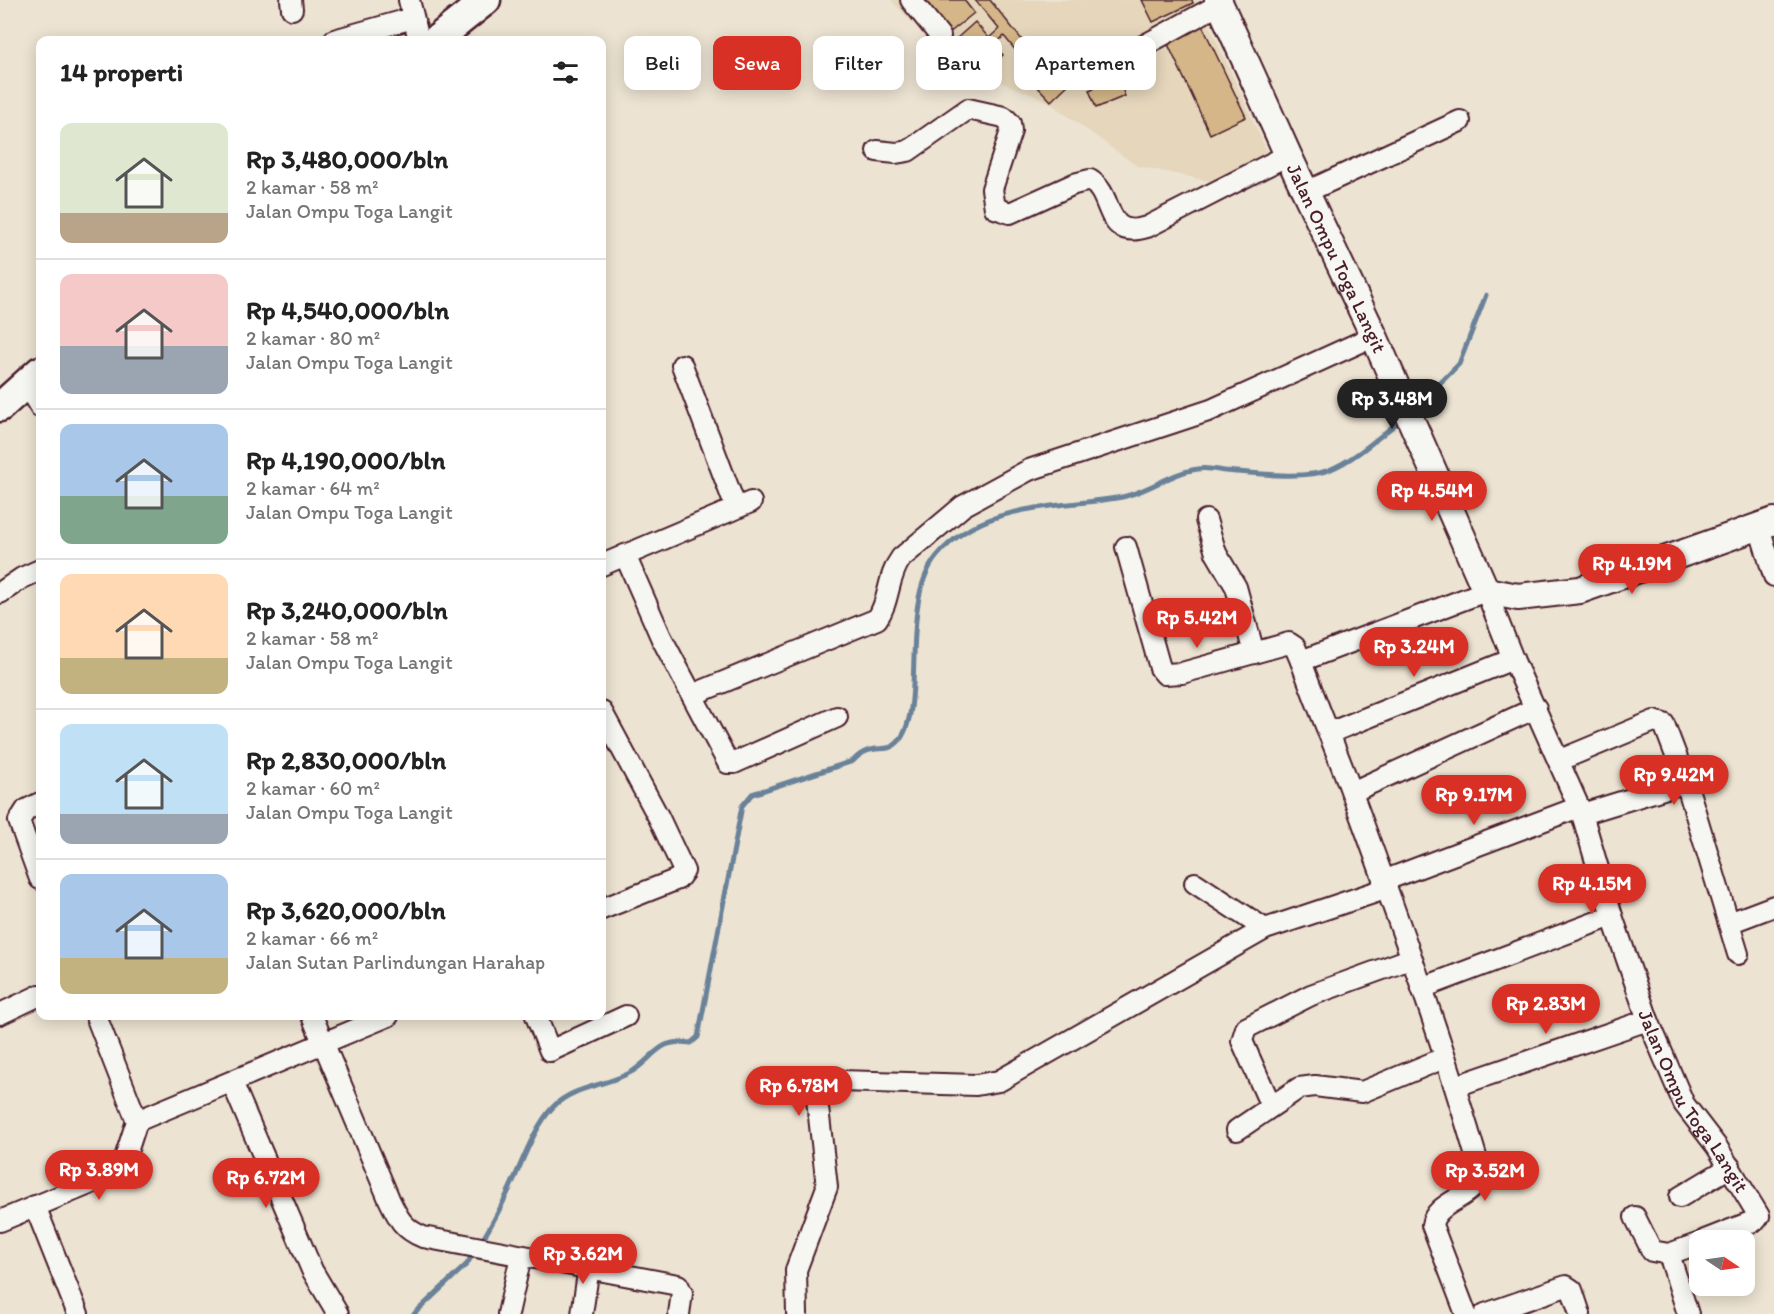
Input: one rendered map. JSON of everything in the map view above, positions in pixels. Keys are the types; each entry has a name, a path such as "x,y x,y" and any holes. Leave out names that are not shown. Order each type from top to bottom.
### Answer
{"highway":[{"path":"441,36 486,0"},
{"path":"0,407 36,387"}],"main road":[{"name":"Jalan Ompu Toga Langit","path":"1219,2 1288,155 1374,336 1486,591"},
{"path":"1486,591 1518,597 1580,590 1766,524"}],"street":[{"path":"911,0 940,36"},
{"path":"1156,38 1219,2"},
{"path":"344,36 411,9 418,36"},
{"path":"877,150 896,153 908,151 968,109 1004,117 1010,123 1011,131 992,189 995,208 1010,213 1074,184 1090,180 1097,186 1116,223 1126,230 1147,227 1288,155"},
{"path":"1306,192 1460,121"},
{"path":"692,695 877,619 882,612 893,569 901,558 963,506 1000,485 1029,470 1211,410 1374,336"},
{"path":"606,563 744,505 682,365"},
{"path":"1206,520 1215,553 1236,587 1254,653"},
{"path":"1766,524 1774,576"},
{"path":"1126,547 1162,672 1168,675 1182,673 1289,643 1293,645 1301,661 1352,792 1422,988 1444,1058 1456,1086 1479,1167 1480,1178 1469,1191 1439,1212 1432,1225 1466,1314"},
{"path":"625,555 661,637 725,760 731,764 837,717"},
{"path":"0,593 36,572"},
{"path":"1301,661 1486,591"},
{"name":"Jalan Ompu Toga Langit","path":"1486,591 1513,659 1581,810 1612,916 1648,1020 1684,1104 1730,1167 1759,1218 1730,1230"},
{"path":"1329,733 1513,659"},
{"path":"1352,792 1536,708"},
{"path":"606,719 659,818 684,871 678,879 606,907"},
{"path":"1560,760 1658,721 1666,726 1686,782 1738,954"},
{"path":"797,1314 796,1270 827,1187 817,1107 819,1092 826,1084 840,1081 976,1085 999,1081 1265,929 1581,810 1686,782"},
{"path":"36,805 26,810 19,821 36,868"},
{"path":"1195,883 1265,929"},
{"path":"1729,923 1774,906"},
{"path":"1422,988 1612,916"},
{"path":"1271,1106 1242,1041 1246,1028 1311,995 1410,959"},
{"path":"0,1014 36,997"},
{"path":"538,1020 550,1051 626,1016"},
{"path":"0,1221 117,1171 125,1158 137,1121 98,1020"},
{"path":"314,1020 400,1222 407,1230 423,1237 678,1285 682,1293 679,1314"},
{"path":"137,1121 379,1020"},
{"path":"1456,1086 1648,1020"},
{"path":"1237,1130 1271,1106 1304,1087 1362,1092 1444,1058"},
{"path":"232,1082 312,1270 338,1314"},
{"path":"1680,1197 1730,1167"},
{"path":"35,1206 78,1314"},
{"path":"1635,1217 1652,1251 1669,1254 1689,1247"},
{"path":"1669,1254 1688,1314"},
{"path":"508,1314 521,1256"},
{"path":"582,1314 589,1267"},
{"path":"1485,1314 1566,1286 1572,1290 1580,1314"}],"shaded area":[{"path":"891,0 1198,0 1269,156 1210,181 1137,166 1047,101 1020,90 1156,90 1156,36 1014,36 1014,87 1002,82 1002,36 925,36"}],"building":[{"path":"921,0 964,0 974,13 948,34"},
{"path":"975,0 990,0 1019,36 1014,36 1014,48 1004,36 991,36 999,29"},
{"path":"1142,0 1192,0 1193,3 1153,22"},
{"path":"975,22 987,36 959,36"},
{"path":"1202,25 1246,117 1210,134 1167,42"},
{"path":"1041,90 1063,90 1051,101"},
{"path":"1089,90 1123,90 1125,96 1096,108"}],"waterway":[{"path":"1415,409 1459,364 1486,295"},
{"path":"479,1245 492,1224 534,1135 553,1107 571,1094 624,1076 664,1046 671,1043 691,1043 698,1037 742,806 752,794 853,761 866,751 888,748 897,743 906,728 911,707 918,601 925,577 937,556 956,538 976,525 999,516 1047,506 1122,497 1179,474 1198,469 1278,475 1318,473 1349,460 1403,418"},
{"path":"414,1314 467,1264 474,1252"}]}
